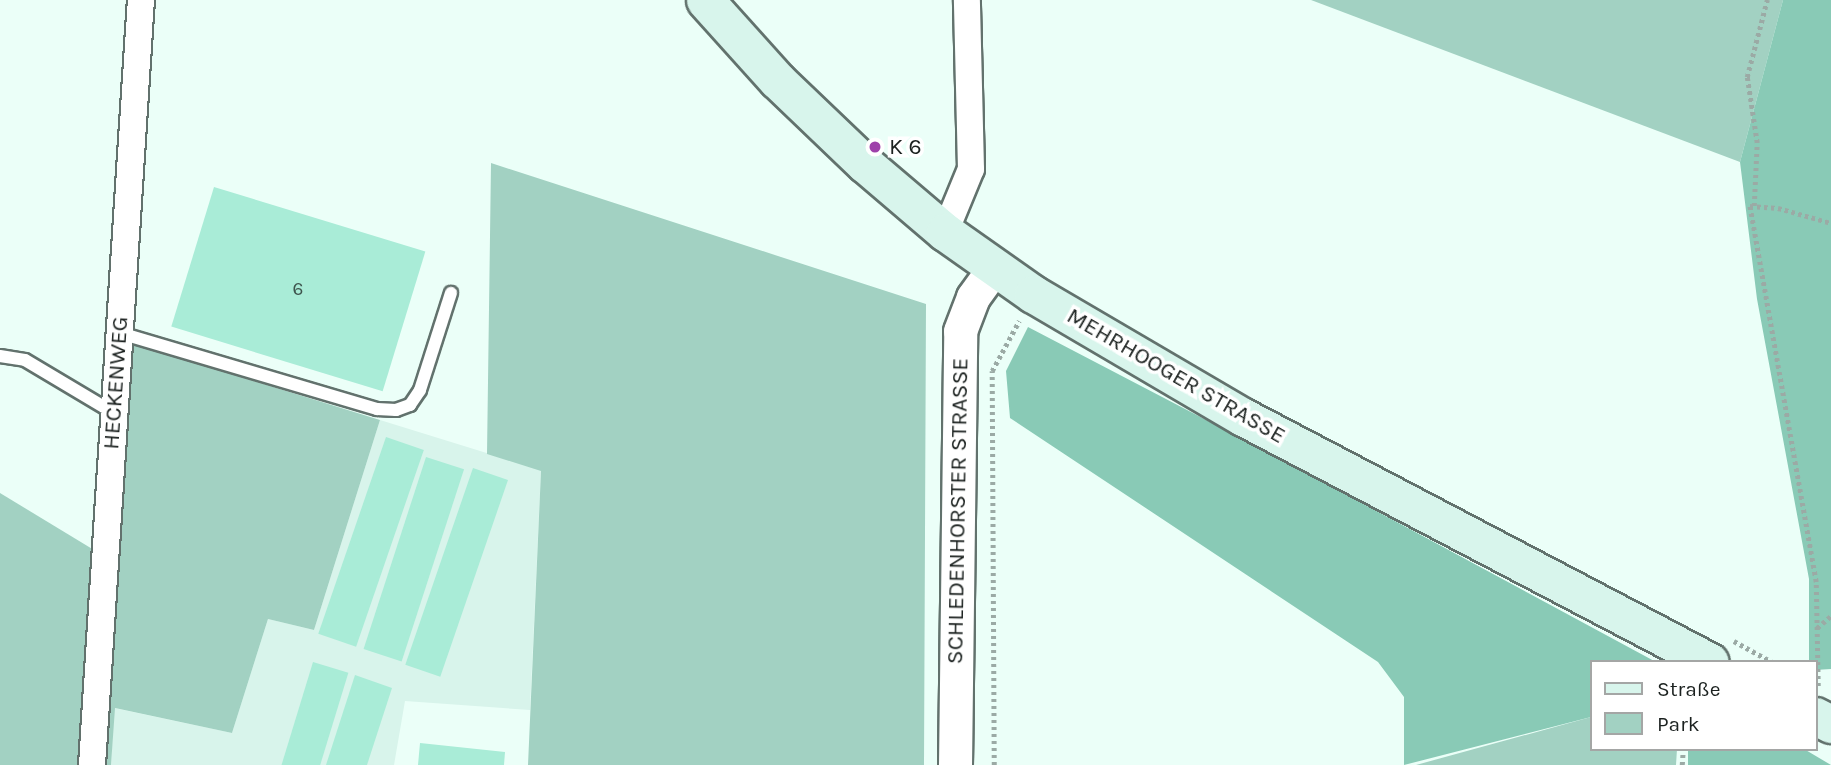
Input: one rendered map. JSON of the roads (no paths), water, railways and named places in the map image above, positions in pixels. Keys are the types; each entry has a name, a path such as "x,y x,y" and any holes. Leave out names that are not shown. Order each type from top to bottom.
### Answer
{"main road":[{"name":"MEHRHOOGER STRASSE","path":"705,0 777,80 864,164 945,232 995,267 1243,417 1720,651"}],"street":[{"name":"HECKENWEG","path":"92,765 141,0"},
{"path":"945,232 971,169 967,0"},
{"name":"SCHLEDENHORSTER STRASSE","path":"956,765 960,331 973,298 995,267"}],"lane":[{"path":"120,333 377,410 396,411 410,405 420,390 450,293"},
{"path":"0,356 25,360 114,413"}],"place":[{"name":"K 6","path":"875,147"}]}
